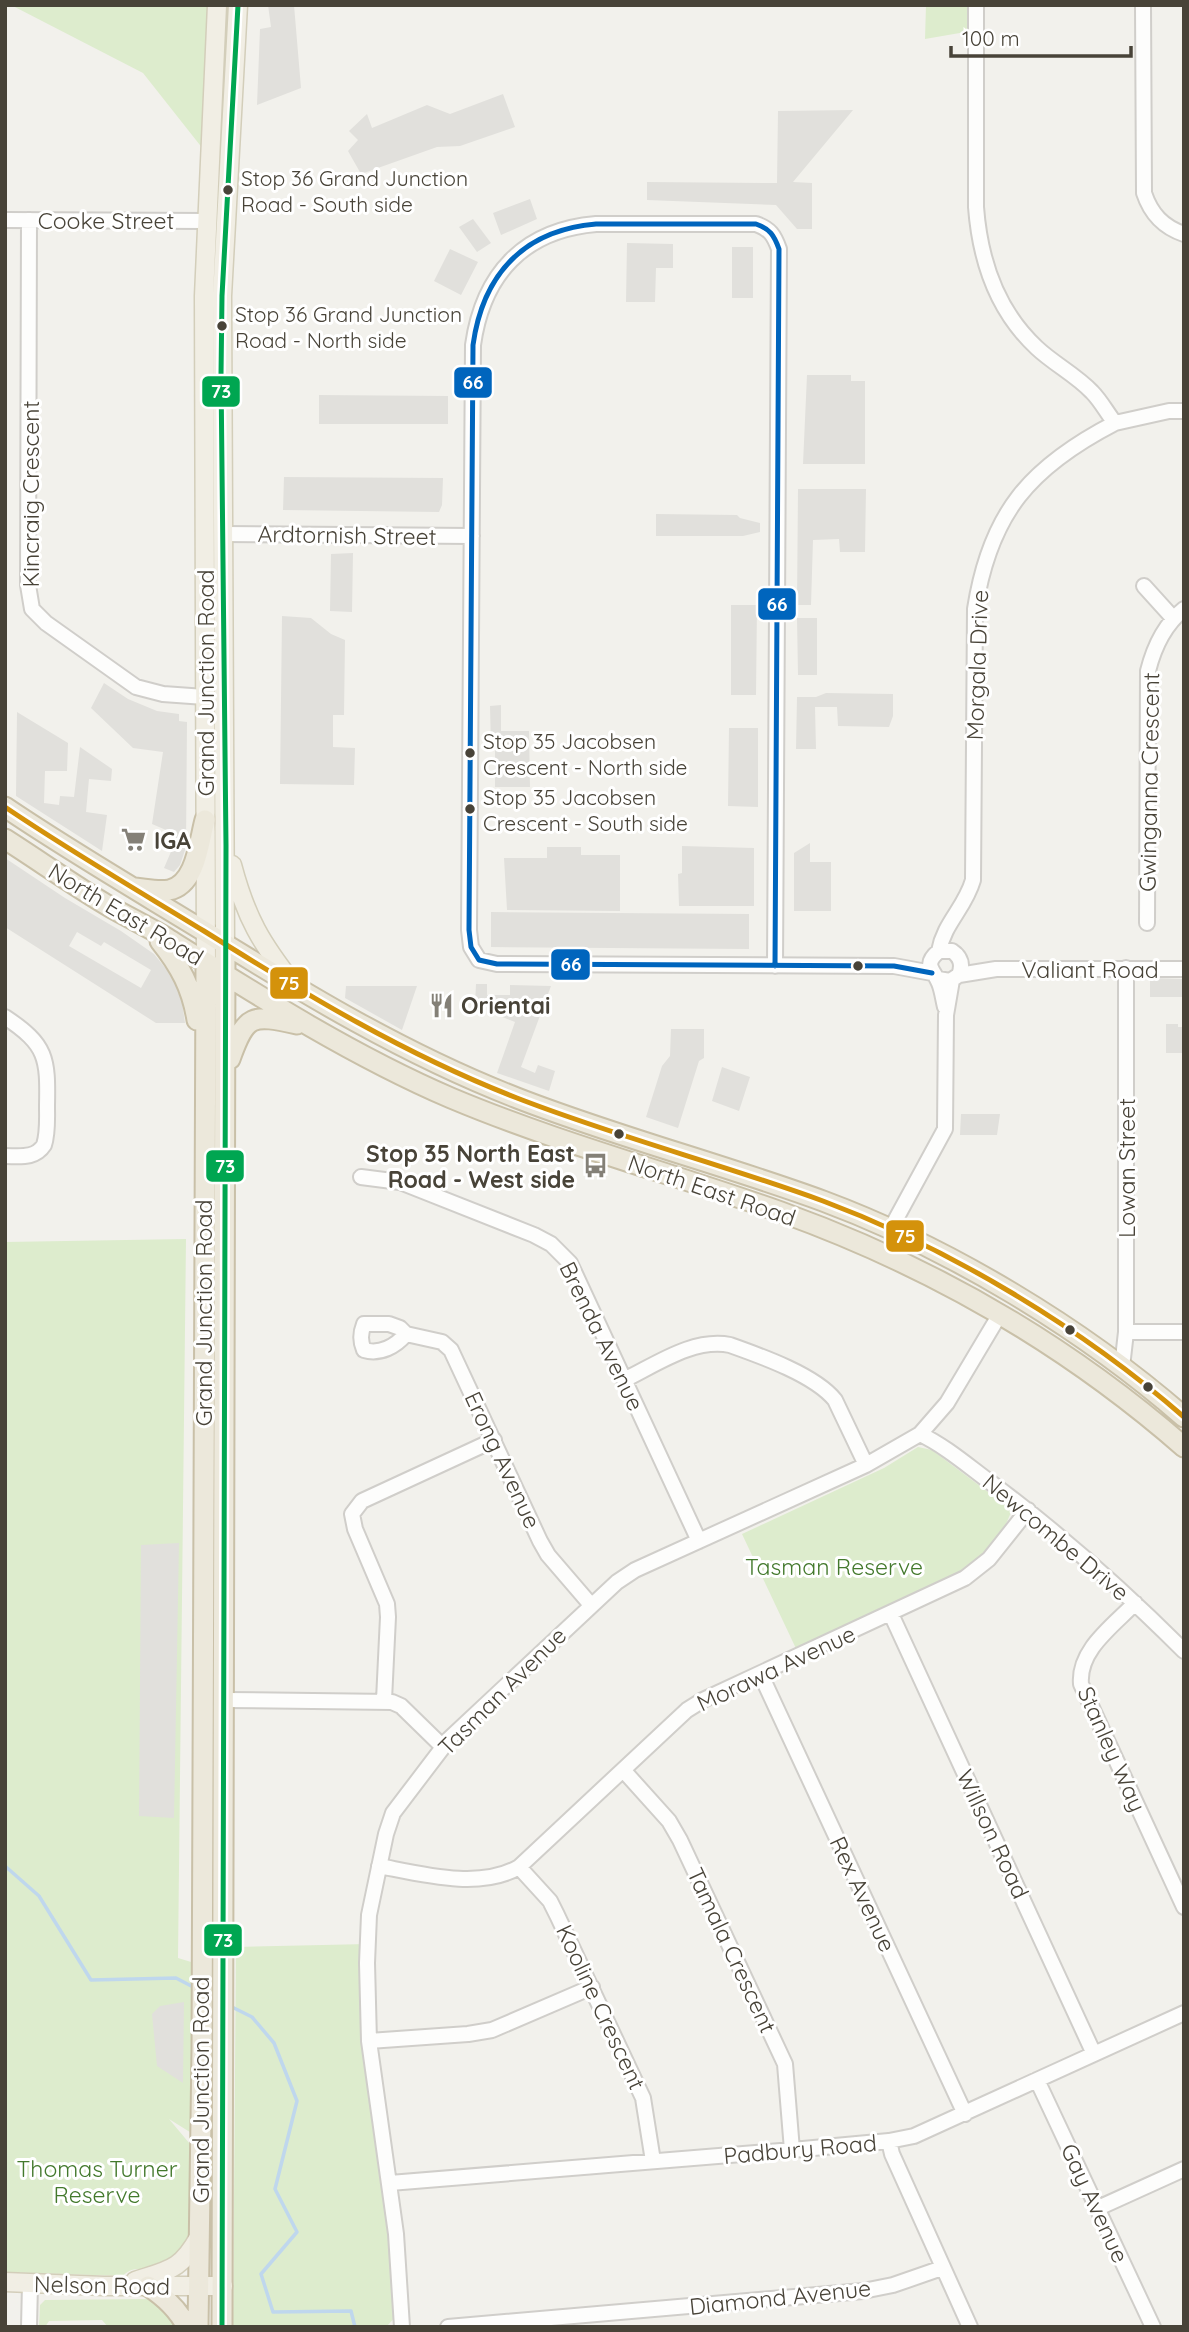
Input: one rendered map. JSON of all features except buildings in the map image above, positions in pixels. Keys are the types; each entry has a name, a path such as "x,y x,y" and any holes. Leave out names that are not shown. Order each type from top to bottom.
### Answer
{"highway":[{"name":"North East Road","path":"5,807 131,888 296,988 367,1029 412,1051 518,1099 786,1188 911,1239 1023,1300 1122,1367 1184,1417"},
{"path":"131,888 166,890 184,881 191,872 205,820"},
{"name":"North East Road","path":"5,839 73,884 148,926 312,1027 414,1081 491,1114 771,1209 847,1238 904,1264 1000,1314 1091,1373 1184,1447"},
{"path":"148,926 186,978 194,999 205,1069"},
{"name":"Grand Junction Road","path":"222,2327 225,1982 225,945"},
{"name":"Grand Junction Road","path":"198,2327 202,2037 206,963"},
{"path":"225,1074 238,1037 254,1019 271,1018 312,1027"},
{"path":"847,1238 871,1237 890,1230 894,1247 904,1264"},
{"path":"203,1263 225,1263"},
{"path":"1091,1373 1122,1367 1127,1390 1142,1412"},
{"path":"202,1700 225,1700"},
{"path":"148,2286 170,2303 187,2327"}],"main road":[{"name":"Grand Junction Road","path":"206,963 204,296 217,5"},
{"name":"Grand Junction Road","path":"225,945 226,697 222,335 238,6"},
{"path":"215,43 238,6"},
{"path":"207,221 227,222"},
{"path":"204,534 223,534"},
{"path":"205,697 226,697"},
{"path":"226,845 239,891 254,929 296,988"},
{"path":"122,2286 177,2265 187,2257 199,2237"},
{"name":"Nelson Road","path":"5,2282 223,2286"}],"street":[{"path":"976,5 976,207 986,268 1001,303 1036,348 1092,393 1115,423"},
{"path":"1143,5 1144,193 1155,215 1166,226 1184,234"},
{"name":"Cooke Street","path":"5,220 207,221"},
{"name":"Kincraig Crescent","path":"29,220 28,585 32,609 46,623 136,687 163,694 205,697"},
{"path":"472,536 473,345 476,326 488,292 506,265 519,252 541,238 574,226 755,224 767,228 773,234 779,249 775,966"},
{"name":"Morgala Drive","path":"945,966 941,938 965,903 973,880 975,609 984,565 994,537 1008,511 1031,481 1065,451 1115,423 1169,411 1184,411"},
{"name":"Ardtornish Street","path":"223,534 472,536"},
{"name":"Valiant Road","path":"472,536 469,930 471,947 479,960 1184,970"},
{"path":"1144,586 1179,614"},
{"name":"Gwinganna Crescent","path":"1147,923 1146,685 1155,647 1179,614"},
{"path":"890,1230 945,1129 945,966"},
{"name":"Lowan Street","path":"1122,1367 1126,1332 1126,968"},
{"path":"5,1017 40,1048 46,1063 47,1076 47,1130 44,1145 34,1155 5,1156"},
{"name":"Brenda Avenue","path":"361,1177 400,1182 534,1235 551,1244 570,1263 698,1541"},
{"name":"Tasman Avenue","path":"402,2327 399,2263 390,2183 369,2041 367,1963 369,1914 393,1813 450,1738 591,1605 635,1570 866,1465 920,1434 947,1403 1000,1314"},
{"path":"1126,1332 1184,1332"},
{"name":"Erong Avenue","path":"406,1334 442,1342 451,1350 548,1555 591,1605"},
{"path":"624,1380 705,1343 730,1345 816,1382 828,1392 835,1400 866,1465"},
{"name":"Newcombe Drive","path":"920,1434 937,1442 1028,1510 1135,1603 1184,1651"},
{"path":"384,1700 387,1604 355,1530 352,1514 362,1501 494,1440"},
{"name":"Morawa Avenue","path":"379,1866 452,1878 500,1875 519,1867 687,1710 703,1700 965,1578 989,1559 1028,1510"},
{"name":"Stanley Way","path":"1135,1603 1088,1652 1082,1664 1082,1684 1184,1907"},
{"name":"Willson Road","path":"891,1614 1094,2054"},
{"name":"Rex Avenue","path":"761,1675 965,2114"},
{"path":"225,1700 384,1700 401,1706 443,1747"},
{"name":"Tamala Crescent","path":"624,1771 669,1821 680,1840 785,2064 792,2150"},
{"name":"Kooline Crescent","path":"519,1867 550,1901 643,2098 653,2161"},
{"path":"369,2041 492,2030 592,1987"},
{"name":"Padbury Road","path":"390,2183 792,2150 914,2137 1184,2013"},
{"name":"Gay Avenue","path":"1037,2080 1153,2327"},
{"path":"889,2141 892,2154 970,2327"},
{"path":"1098,2207 1184,2169"},
{"name":"Diamond Avenue","path":"448,2327 556,2322 863,2291 893,2285 942,2268"},
{"path":"29,2327 30,2284"}],"green space":[{"path":"11,5 209,5 207,154 143,73"},
{"path":"926,5 974,5 977,30 925,39"},
{"name":"Thomas Turner Reserve","path":"186,1239 178,1958 201,1965 201,2139 169,2119 190,2144 189,2242 164,2264 153,2268 134,2269 122,2276 5,2272 5,1242"},
{"name":"Tasman Reserve","path":"918,1447 932,1450 1012,1510 1006,1524 994,1544 965,1578 800,1657 742,1534 884,1468"},
{"path":"368,1944 369,2041 401,2311 386,2327 233,2327 236,1947"},
{"path":"45,2300 160,2300 182,2327 108,2327 102,2320 49,2321 45,2327 39,2327 40,2305"}],"shaded area":[{"path":"268,5 294,5 301,88 257,105 260,29 271,27"},
{"path":"503,94 515,127 460,146 437,147 361,174 348,151 358,140 349,131 367,114 372,128 427,105 450,114"},
{"path":"853,110 793,182 812,183 812,229 797,229 776,205 647,200 647,182 777,183 778,111"},
{"path":"530,199 537,219 501,235 493,213"},
{"path":"473,219 491,243 477,252 459,227"},
{"path":"627,243 673,244 673,268 656,268 655,302 626,302"},
{"path":"732,247 753,247 753,298 732,298"},
{"path":"450,249 478,262 461,295 434,281"},
{"path":"807,375 851,375 851,381 865,381 865,464 803,464"},
{"path":"319,395 448,396 448,424 319,424"},
{"path":"284,477 443,478 442,505 439,512 283,510"},
{"path":"798,489 866,489 865,552 840,552 839,539 813,540 811,605 797,605"},
{"path":"656,514 737,515 760,523 760,532 743,536 656,536"},
{"path":"353,553 352,612 330,611 331,554"},
{"path":"731,605 757,605 756,695 731,695"},
{"path":"282,616 311,618 331,634 345,640 344,715 333,715 333,747 355,748 354,785 280,784"},
{"path":"797,618 817,618 817,675 798,675"},
{"path":"104,683 128,699 157,711 179,714 179,721 187,722 186,847 180,865 174,872 164,868 176,840 173,833 152,824 163,752 133,748 91,708"},
{"path":"826,693 893,694 893,716 889,727 838,726 837,707 815,707 816,749 796,749 797,697 816,697"},
{"path":"501,705 501,731 529,731 530,787 495,787 495,748 491,747 490,706"},
{"path":"17,712 68,743 67,771 45,771 44,803 59,805 60,796 74,797 80,747 112,769 111,781 89,779 86,812 107,815 102,851 16,796"},
{"path":"729,728 758,728 758,807 728,806"},
{"path":"810,843 810,862 831,862 831,911 794,911 794,853"},
{"path":"682,846 754,848 754,906 679,906 678,874 682,873"},
{"path":"547,847 581,847 581,855 620,855 620,911 507,910 504,858 547,858"},
{"path":"5,858 154,954 172,976 182,1002 185,1023 156,1023 5,927","holes":["77,932 101,946 104,942 151,970 141,988 69,946"]},
{"path":"491,912 749,914 749,949 491,947"},
{"path":"1150,978 1184,979 1184,997 1150,997"},
{"path":"476,984 487,984 487,995 510,995 510,985 551,986 521,1067 535,1073 538,1065 555,1071 549,1091 497,1073 515,1022 497,1015 496,1005 475,1005"},
{"path":"346,986 417,986 402,1030 345,998"},
{"path":"1166,1024 1184,1027 1184,1053 1166,1053"},
{"path":"671,1029 704,1029 704,1058 699,1061 678,1128 646,1117 662,1066 670,1056"},
{"path":"722,1067 750,1077 739,1111 712,1101"},
{"path":"961,1114 1000,1114 997,1135 960,1135"},
{"path":"179,1543 174,1818 139,1816 141,1545"},
{"path":"184,2002 183,2083 157,2066 152,2014 160,2006"}],"waterway":[{"path":"5,1866 39,1896 91,1980 176,1978 195,1988"},
{"path":"230,2006 252,2017 274,2043 297,2101 275,2189 297,2232 261,2274 273,2312 351,2311 355,2327"}],"transit line":[{"name":"73","path":"222,2327 226,845 221,375 222,296 238,5"},
{"name":"66","path":"775,966 779,249 771,233 756,224 596,224 570,228 548,235 511,260 486,297 473,345 471,947 479,960 497,964 894,966 932,973"},
{"name":"75","path":"5,807 280,978 435,1063 555,1112 823,1201 918,1242 1013,1293 1058,1322 1102,1352 1184,1417"}],"place":[{"name":"Stop 36 Grand Junction Road - South side","path":"228,190"},
{"name":"Stop 36 Grand Junction Road - North side","path":"222,326"},
{"name":"Stop 35 Jacobsen Crescent - North side","path":"470,753"},
{"name":"Stop 35 Jacobsen Crescent - South side","path":"470,809"},
{"name":"IGA","path":"134,840"},
{"name":"Orientai","path":"441,1005"},
{"name":"Stop 35 North East Road - West side","path":"595,1166"}]}
